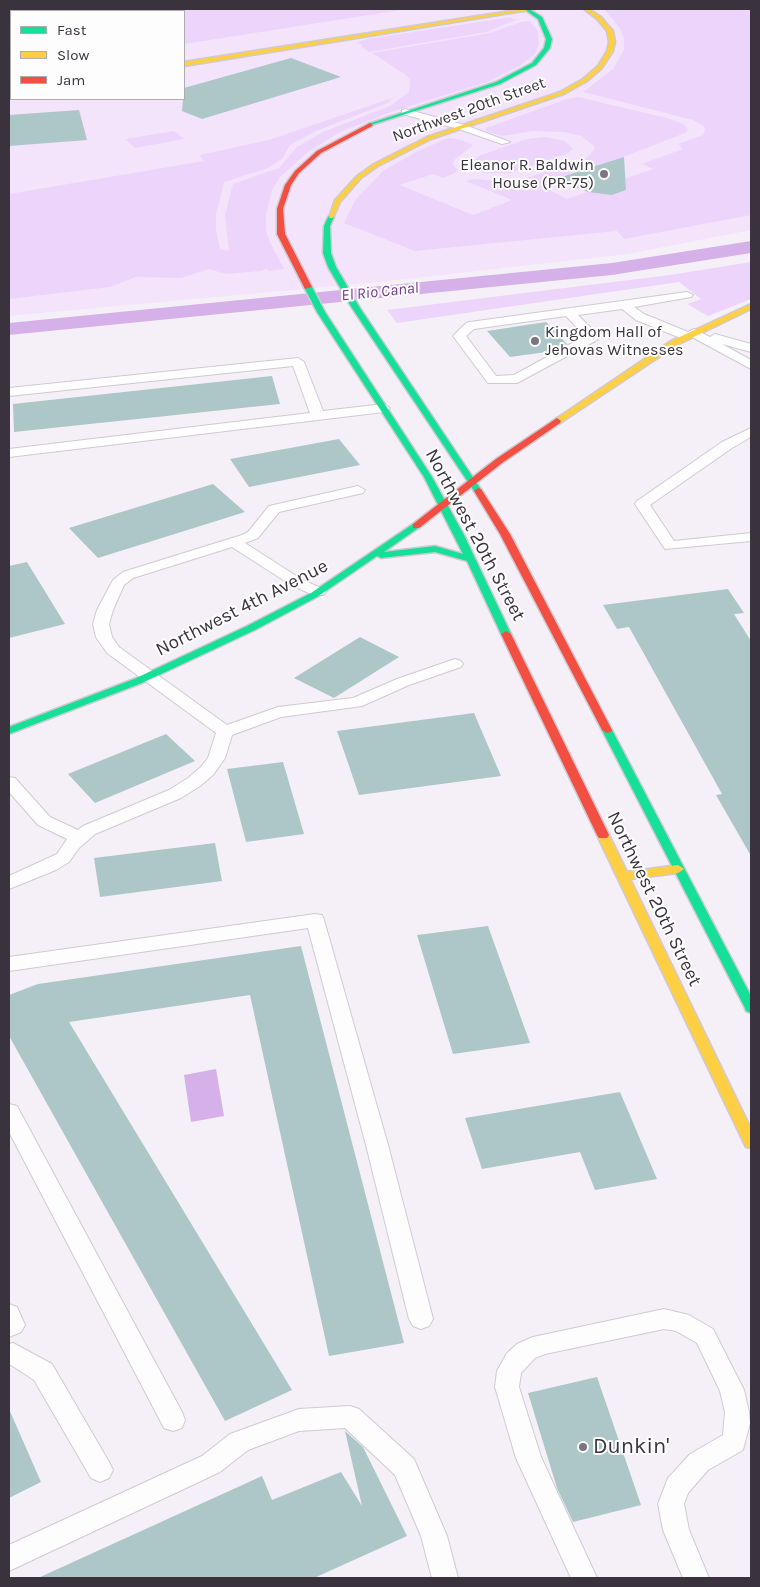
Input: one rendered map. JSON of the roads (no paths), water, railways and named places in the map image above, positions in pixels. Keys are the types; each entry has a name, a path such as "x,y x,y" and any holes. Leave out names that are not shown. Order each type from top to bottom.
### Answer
{"street":[{"path":"185,53 478,9"},
{"name":"Northwest 20th Street","path":"527,9 540,18 548,39 547,48 534,64 498,83 405,112 369,125 334,142 307,162 288,184 280,208 281,234 321,312 346,335 384,408 443,505 625,876 751,1143"},
{"path":"185,64 532,9"},
{"name":"Northwest 20th Street","path":"586,9 599,18 610,31 612,42 610,51 600,67 585,80 563,92 410,146 376,165 359,177 337,201 326,226 327,252 342,286 472,481 505,534 751,1008"},
{"name":"Northwest 4th Avenue","path":"9,731 149,676 251,628 318,592 400,539 472,481 640,364 691,335 751,306"},
{"path":"346,335 372,332"},
{"path":"374,556 435,549 470,559"},
{"path":"625,876 678,869"}],"lane":[{"path":"405,112 433,121 462,127 505,142"},
{"path":"433,121 446,132 489,147"},
{"path":"568,312 592,337 517,379 492,380 459,336 470,326 568,312 624,305 687,295"},
{"path":"624,305 640,317 691,335 751,365"},
{"path":"691,335 751,348"},
{"path":"9,392 298,362 318,416"},
{"path":"9,452 384,408"},
{"path":"751,432 727,445 642,504 670,546 751,537"},
{"path":"225,732 113,650 104,637 101,624 118,583 128,575 253,534 274,509 358,490"},
{"path":"232,542 296,582 318,592"},
{"path":"225,732 278,712 356,703 403,682 455,664"},
{"path":"9,883 63,858 89,830 109,820 176,794 194,782 207,772 216,758 225,732"},
{"path":"9,782 44,821 80,838"},
{"path":"9,964 315,920 377,1145 421,1319"},
{"path":"9,1112 173,1420"},
{"path":"9,1314 14,1325 9,1327"},
{"path":"584,1578 529,1458 507,1387 509,1371 516,1360 526,1351 541,1344 664,1319 681,1322 705,1336 732,1390 737,1412 738,1423 734,1442 699,1462 677,1486 672,1504 676,1530 696,1578"},
{"path":"9,1356 13,1353 43,1372 100,1470"},
{"path":"9,1558 211,1464 239,1442 299,1420 350,1417 405,1467 434,1536 445,1578"}],"waterway":[{"name":"El Rio Canal","path":"9,329 612,269 751,247"}],"place":[{"name":"Eleanor R. Baldwin House (PR-75)","path":"604,174"},
{"name":"Kingdom Hall of Jehovas Witnesses","path":"535,341"},
{"name":"Dunkin'","path":"583,1447"}]}
